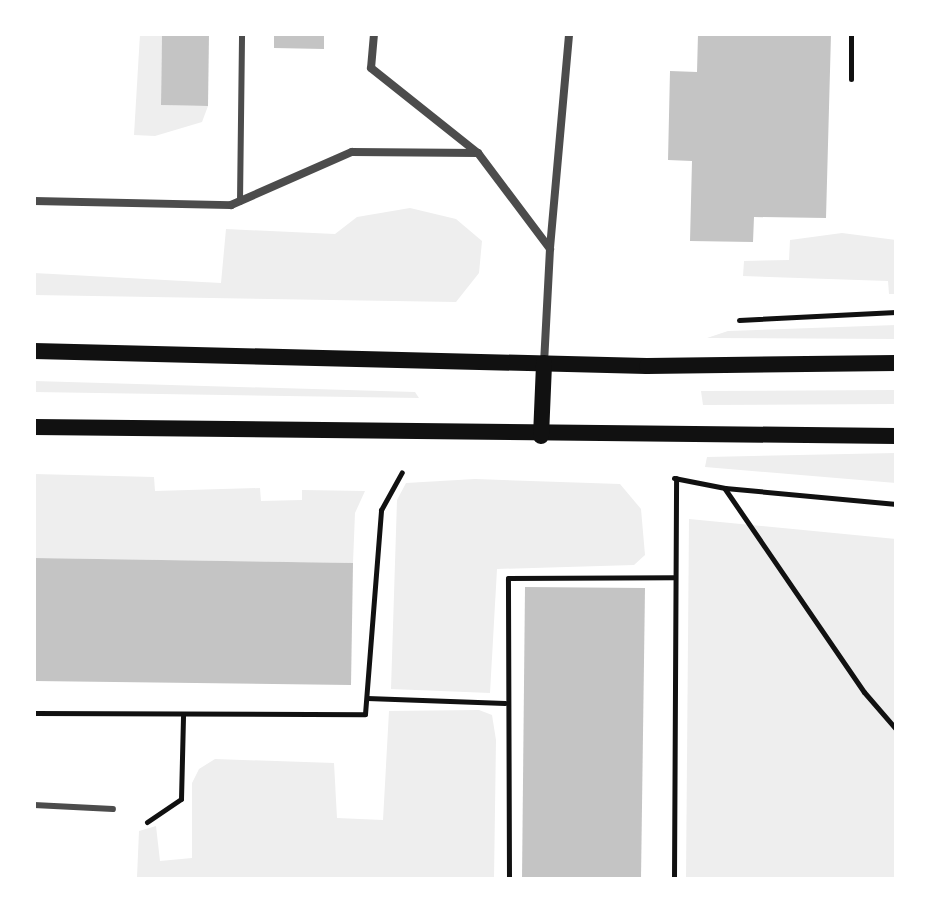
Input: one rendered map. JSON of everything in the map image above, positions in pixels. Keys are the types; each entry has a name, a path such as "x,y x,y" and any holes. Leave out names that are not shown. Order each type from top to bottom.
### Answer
{"main road":[{"path":"34,351 544,363 896,363"},
{"path":"541,436 544,363"},
{"path":"34,427 541,436 896,436"}],"street":[{"path":"374,34 371,68 478,153 550,249"},
{"path":"544,363 550,249 569,34"},
{"path":"34,201 240,202 352,152 478,153"}],"lane":[{"path":"240,202 242,34"},
{"path":"34,805 113,809"}],"path":[{"path":"851,34 851,79"},
{"path":"725,321 896,312"},
{"path":"34,713 183,716 365,714 381,510 403,470"},
{"path":"661,476 725,488 896,504"},
{"path":"674,879 676,478"},
{"path":"725,488 864,692 896,729"},
{"path":"509,879 505,703 508,578 675,577"},
{"path":"367,698 505,703"},
{"path":"113,809 135,827 181,799 183,716"}],"shaded area":[{"path":"140,34 162,34 161,105 208,106 202,122 155,136 134,135"},
{"path":"410,208 456,219 482,241 479,273 456,302 34,295 34,273 221,283 226,229 335,234 357,217"},
{"path":"842,233 896,240 896,294 889,294 888,281 743,276 744,261 789,260 790,240"},
{"path":"896,325 896,339 707,338 728,331"},
{"path":"34,381 415,392 419,398 34,392"},
{"path":"896,390 896,404 703,405 701,391"},
{"path":"896,453 896,483 705,467 707,457"},
{"path":"34,474 154,477 155,491 260,488 261,501 302,500 302,490 365,491 355,513 353,563 34,558"},
{"path":"475,479 620,484 641,509 645,555 634,565 497,569 490,693 391,689 397,500 406,483"},
{"path":"689,519 896,539 896,879 686,879"},
{"path":"479,710 492,715 496,740 494,879 52,879 137,877 139,831 156,826 160,861 192,858 192,783 199,769 215,759 334,763 337,818 383,820 389,711"}],"building":[{"path":"162,34 209,34 208,106 161,105"},
{"path":"274,34 324,34 324,49 274,48"},
{"path":"698,34 831,34 826,218 754,217 753,242 690,241 692,161 668,160 670,71 697,72"},
{"path":"34,558 353,563 351,685 34,681"},
{"path":"525,587 645,588 641,879 522,879"}]}
